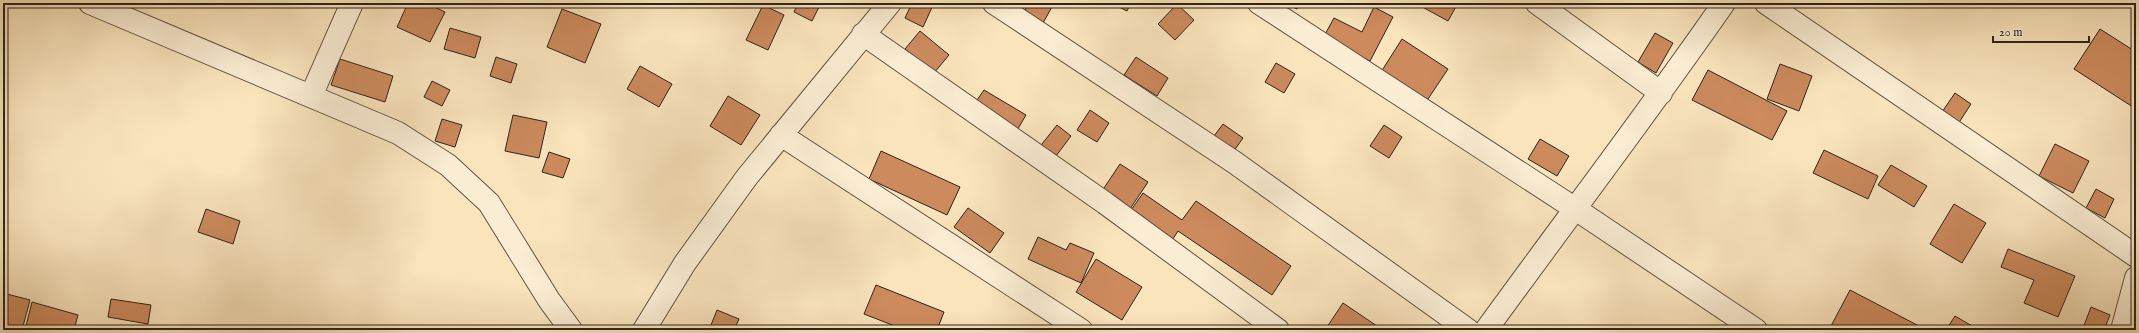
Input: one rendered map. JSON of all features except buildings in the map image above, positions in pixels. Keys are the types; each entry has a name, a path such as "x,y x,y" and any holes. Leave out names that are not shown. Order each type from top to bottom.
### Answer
{"street":[{"path":"90,3 398,133 448,165 489,203 549,300 571,330"},
{"path":"310,96 352,3"},
{"path":"644,330 685,263 747,177 889,3"},
{"path":"994,3 1234,162 1468,330"},
{"path":"1259,3 1574,208 1756,330"},
{"path":"1537,3 1661,93"},
{"path":"1486,330 1574,208 1661,93 1724,3"},
{"path":"1766,3 2136,256"},
{"path":"863,34 1105,203 1278,330"},
{"path":"781,135 1081,330"},
{"path":"2122,330 2136,278"}]}
